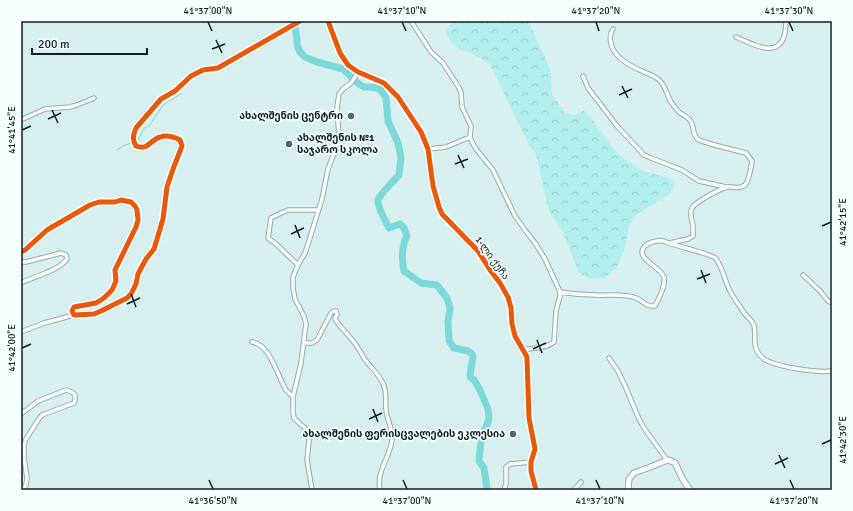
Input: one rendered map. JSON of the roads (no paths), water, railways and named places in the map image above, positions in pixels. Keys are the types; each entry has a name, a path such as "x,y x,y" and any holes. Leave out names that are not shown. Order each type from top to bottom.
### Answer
{"street":[{"path":"21,332 44,323 74,315 94,314 127,298 131,294 136,284 138,274 146,259 154,249 163,219 167,187 182,146 180,140 161,136 147,147 136,146 133,140 136,128 161,99 175,91 191,76 204,70 218,68 300,21"},
{"name":"1-ლი ქუჩა","path":"328,21 340,53 348,65 358,73 384,83 398,97 421,132 428,149 433,186 442,214 478,251 508,297 515,336 527,357 529,418 535,449 531,462 531,471 536,490"},
{"path":"412,21 431,52 443,63 458,86 461,92 462,107 471,126 470,137 492,170 515,216 535,242 545,259 560,292 556,311 554,342 552,345 547,347 523,350"},
{"path":"736,38 763,48 772,48 780,44 784,37 786,21"},
{"path":"583,76 588,88 617,126 644,155 682,170 699,181 739,188 744,187 747,183 752,162 746,153 717,146 698,139 688,116 680,113 672,103 664,84 651,74 642,71 622,60 614,51 610,38 613,29"},
{"path":"312,490 307,460 309,440 308,434 305,428 294,418 293,412 293,397 301,363 306,324 304,316 295,299 293,277 305,253 309,241 322,199 328,169 339,138 337,107 339,94 354,80 358,73"},
{"path":"21,120 45,109 78,105 84,101 94,98"},
{"path":"428,149 446,147 470,137"},
{"path":"668,243 688,239 693,236 693,227 690,218 691,208 697,202 727,187"},
{"path":"21,252 47,230 90,205 99,202 115,202 121,200 131,202 135,206 138,220 136,228 115,270 116,281 112,290 104,298 96,302 74,307 72,311 74,315"},
{"path":"298,265 268,238 271,218 288,210 318,210"},
{"path":"560,292 624,296 636,298 646,305 655,306 660,297 664,278 662,274 643,256 642,252 643,248 647,245 664,241 710,255 715,258 730,290 754,325 754,343 760,354 765,359 780,365 798,369 826,372 832,371"},
{"path":"21,262 61,253 66,255 67,259 64,263 49,272 21,283"},
{"path":"803,275 828,301 832,303"},
{"path":"304,343 312,343 317,340 331,314 336,310 337,312 335,319 339,326 356,345 364,360 379,377 384,386 386,411 392,432 391,445 380,476 380,490"},
{"path":"252,342 256,342 268,354 287,390 293,397"},
{"path":"609,358 618,371 644,428 667,460 675,463 690,490"},
{"path":"21,414 38,402 66,390 75,395 74,403 42,416 26,439 24,445 24,458 27,478 26,485 23,490"},
{"path":"628,490 629,479 634,473 667,460"},
{"path":"504,490 506,484 506,467 510,464 531,462"},
{"path":"574,490 582,482"}],"waterway":[{"path":"294,21 297,45 300,52 305,57 343,69 364,87 377,88 381,90 386,98 388,121 398,143 401,157 399,175 379,198 378,203 389,228 400,224 404,228 407,236 402,254 404,271 421,283 437,285 447,298 450,308 448,321 449,341 454,348 468,351 472,354 473,357 470,377 474,380 480,390 488,409 489,419 481,441 479,461 484,468 486,490"},
{"path":"136,142 138,141 144,128 149,126 163,105 181,94"},
{"path":"117,150 132,143"}],"place":[{"name":"ახალშენის ცენტრი","path":"351,116"},
{"name":"ახალშენის №1 საჯარო სკოლა","path":"289,144"},
{"name":"ახალშენის ფერისცვალების ეკლესია","path":"513,434"}]}
